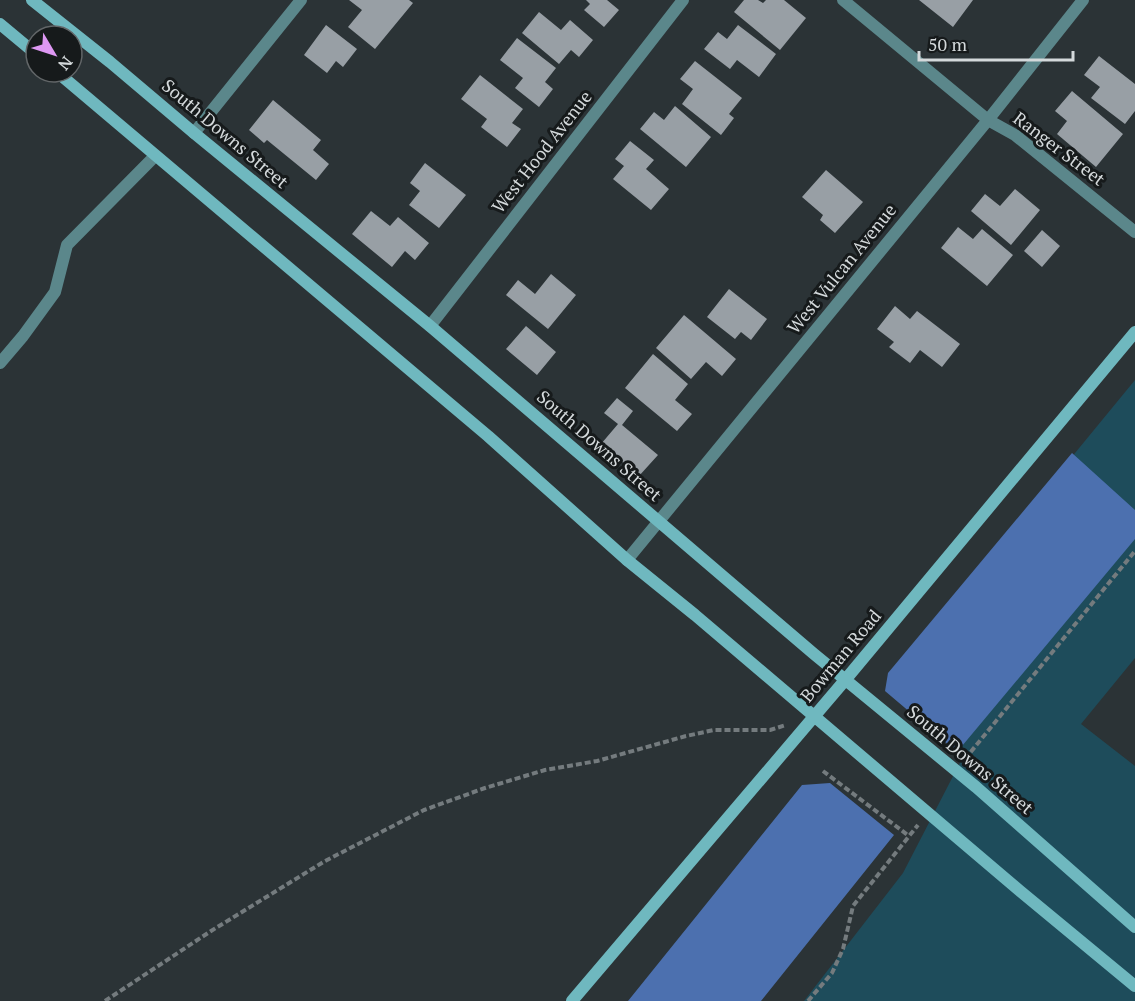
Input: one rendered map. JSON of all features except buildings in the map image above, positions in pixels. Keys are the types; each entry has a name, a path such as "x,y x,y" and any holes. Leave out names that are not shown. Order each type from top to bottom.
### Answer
{"main road":[{"name":"South Downs Street","path":"32,0 430,326 956,771 1135,927"},
{"path":"0,24 24,44"},
{"path":"71,84 488,436 627,560 1135,986"},
{"name":"Bowman Road","path":"572,1001 846,679 1135,332"}],"street":[{"path":"194,134 301,0"},
{"name":"West Hood Avenue","path":"430,326 683,0"},
{"name":"Ranger Street","path":"843,0 988,120 1015,135 1135,232"},
{"name":"West Vulcan Avenue","path":"627,560 988,120 1083,0"},
{"path":"0,363 23,336 54,292 67,245 155,156"}],"path":[{"path":"956,771 1135,550"},
{"path":"105,1001 211,931 325,861 424,810 545,770 597,761 686,736 714,730 770,730 814,717"},
{"path":"823,771 909,836"},
{"path":"808,1001 832,973 843,949 853,906 929,813"}],"shaded area":[{"path":"1135,380 1135,658 1081,724 1135,766 1135,1001 804,1001 903,873 965,753 887,682"}],"water":[{"path":"1072,453 1135,510 1135,539 957,752 885,691 888,673"},
{"path":"830,783 894,835 761,1001 628,1001 802,785"}]}
